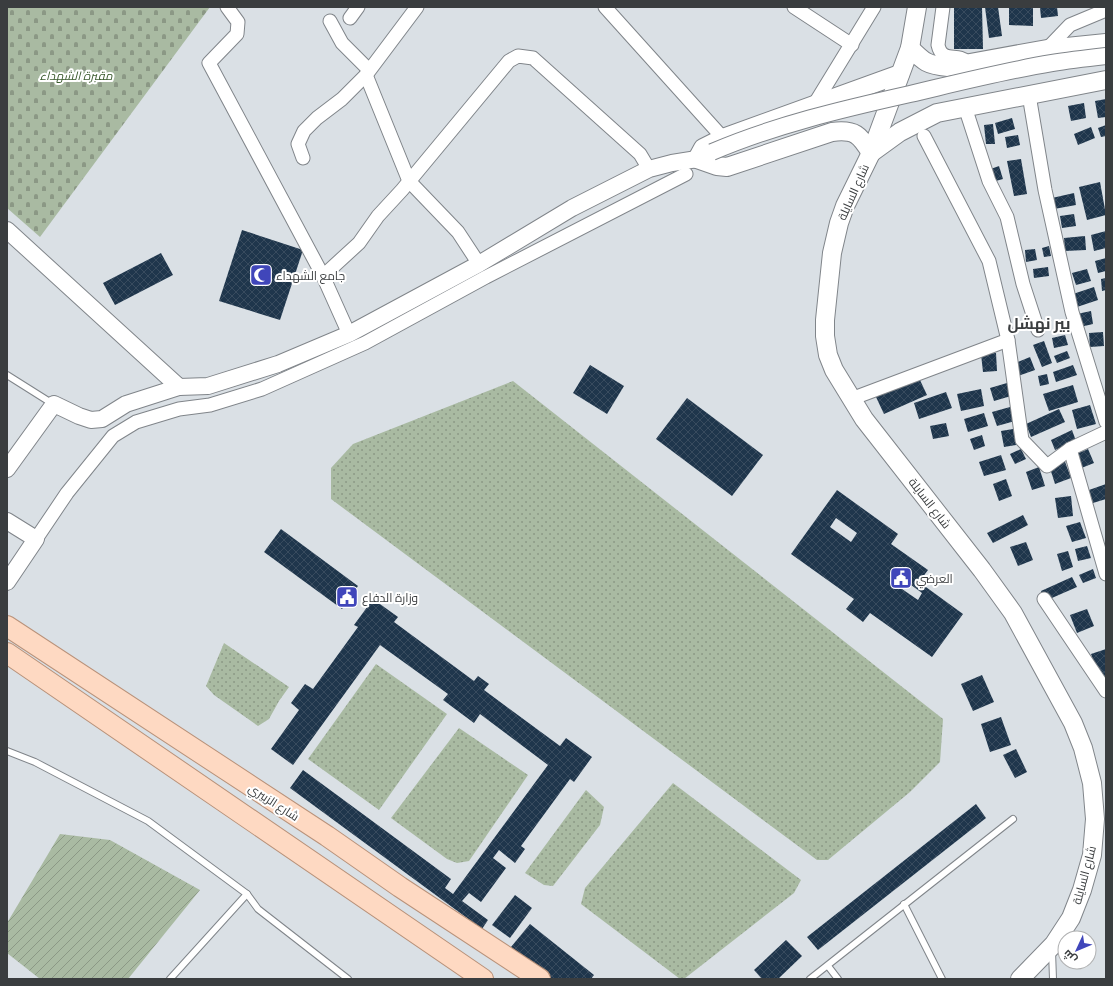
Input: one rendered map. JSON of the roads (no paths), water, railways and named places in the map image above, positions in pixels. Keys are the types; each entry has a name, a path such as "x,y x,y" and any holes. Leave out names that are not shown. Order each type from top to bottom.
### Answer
{"main road":[{"name":"شارع السايلة","path":"917,7 910,48 871,153 838,223 832,253 825,320 828,355 834,370 864,419 982,570 1012,613 1073,723 1083,748 1094,797 1095,819 1092,855 1082,890 1071,918 1052,946 1020,979"},
{"path":"910,48 926,63 934,66 948,67 1047,49 1106,42"},
{"path":"900,74 723,138 703,148 708,157 717,166 727,167 840,131 848,132 862,138 871,153 900,132 937,113 1106,80"},
{"name":"شارع الزبيري","path":"7,626 540,979"},
{"path":"7,653 372,902 482,979"},
{"path":"372,902 370,895 373,884 380,882 400,887"}],"street":[{"path":"350,18 358,7"},
{"path":"303,158 298,144 304,131 317,118 342,99 368,73 417,7"},
{"path":"605,7 723,138"},
{"path":"794,7 852,45"},
{"path":"814,105 874,7"},
{"path":"943,7 938,49 944,55 965,59 968,63"},
{"path":"230,8 238,22 237,34 209,63 323,276 349,334"},
{"path":"1047,49 1070,25 1106,10"},
{"path":"330,21 342,42 368,73 409,181 458,232 480,264"},
{"path":"323,276 359,243 378,216 509,61 518,56 533,58 640,154 649,169"},
{"path":"708,157 727,146 803,120 999,73 1053,62 1106,56"},
{"path":"7,469 54,404 91,420 102,419 126,404 179,387 208,386 278,364 349,334 480,264 572,208 649,169 672,163 708,157 884,110 1001,83 1056,72 1106,66"},
{"path":"1029,95 1046,190 1072,312 1106,422"},
{"path":"966,107 990,181 1007,217 1023,284 1038,330"},
{"path":"924,136 989,261 1008,340 1022,440 1047,466 1070,449 1106,432"},
{"path":"7,582 67,493 113,436 136,422 180,409 210,405 262,389 365,343 486,276 686,174"},
{"path":"12,237 179,387"},
{"path":"851,399 1008,340"},
{"path":"1070,449 1106,574"},
{"path":"7,521 36,538"},
{"path":"1044,599 1106,691"}],"lane":[{"path":"7,375 54,404"},
{"path":"7,751 35,762 148,821 248,894 258,909 344,978"},
{"path":"810,979 1013,819"},
{"path":"170,979 248,894"},
{"path":"904,904 942,979"},
{"path":"1052,946 1054,979"},
{"path":"828,966 838,979"}],"place":[{"name":"جامع الشهداء","path":"261,275"},
{"name":"العرضي","path":"901,578"},
{"name":"وزارة الدفاع","path":"347,597"}],"district":[{"name":"بير نهشل","path":"1039,323"}],"park label":[{"name":"مقبرة الشهداء","path":"76,75"}]}
